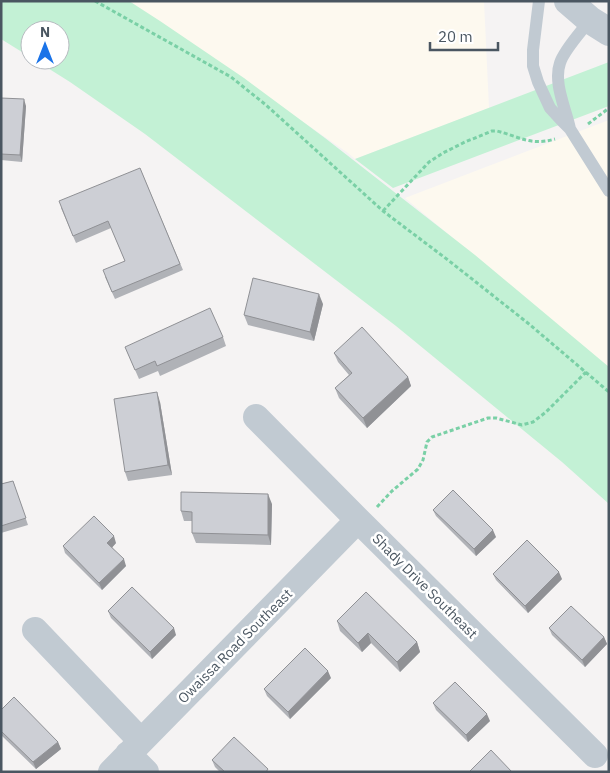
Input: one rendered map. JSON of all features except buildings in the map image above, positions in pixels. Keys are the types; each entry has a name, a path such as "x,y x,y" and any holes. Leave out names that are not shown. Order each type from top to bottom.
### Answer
{"street":[{"path":"568,1 599,26"},
{"name":"Shady Drive Southeast","path":"256,416 595,755"},
{"name":"Owaissa Road Southeast","path":"132,760 360,522"},
{"path":"35,630 132,760"}],"lane":[{"path":"539,1 534,32 533,66 538,82 550,108 560,120 565,133 609,192"},
{"path":"565,133 568,116 560,92 558,79 560,64 564,54 599,26"}],"path":[{"path":"95,1 231,78 266,105 383,211 529,324 609,392"},
{"path":"584,128 609,108"},
{"path":"383,211 429,162 465,142 497,131 526,141 537,142 547,142 565,133"},
{"path":"360,522 418,469 427,442 432,437 488,418 496,418 522,425 533,422 554,405 586,372"}],"shaded area":[{"path":"129,1 484,1 489,108 355,159"},
{"path":"609,120 609,368 405,198"}],"green space":[{"path":"1,1 129,1 244,78 325,138 475,255 609,367 609,504 562,462 396,326 145,134 51,70 70,70 70,20 20,20 20,51 1,39"},
{"path":"609,62 609,106 393,188 355,159"}]}
